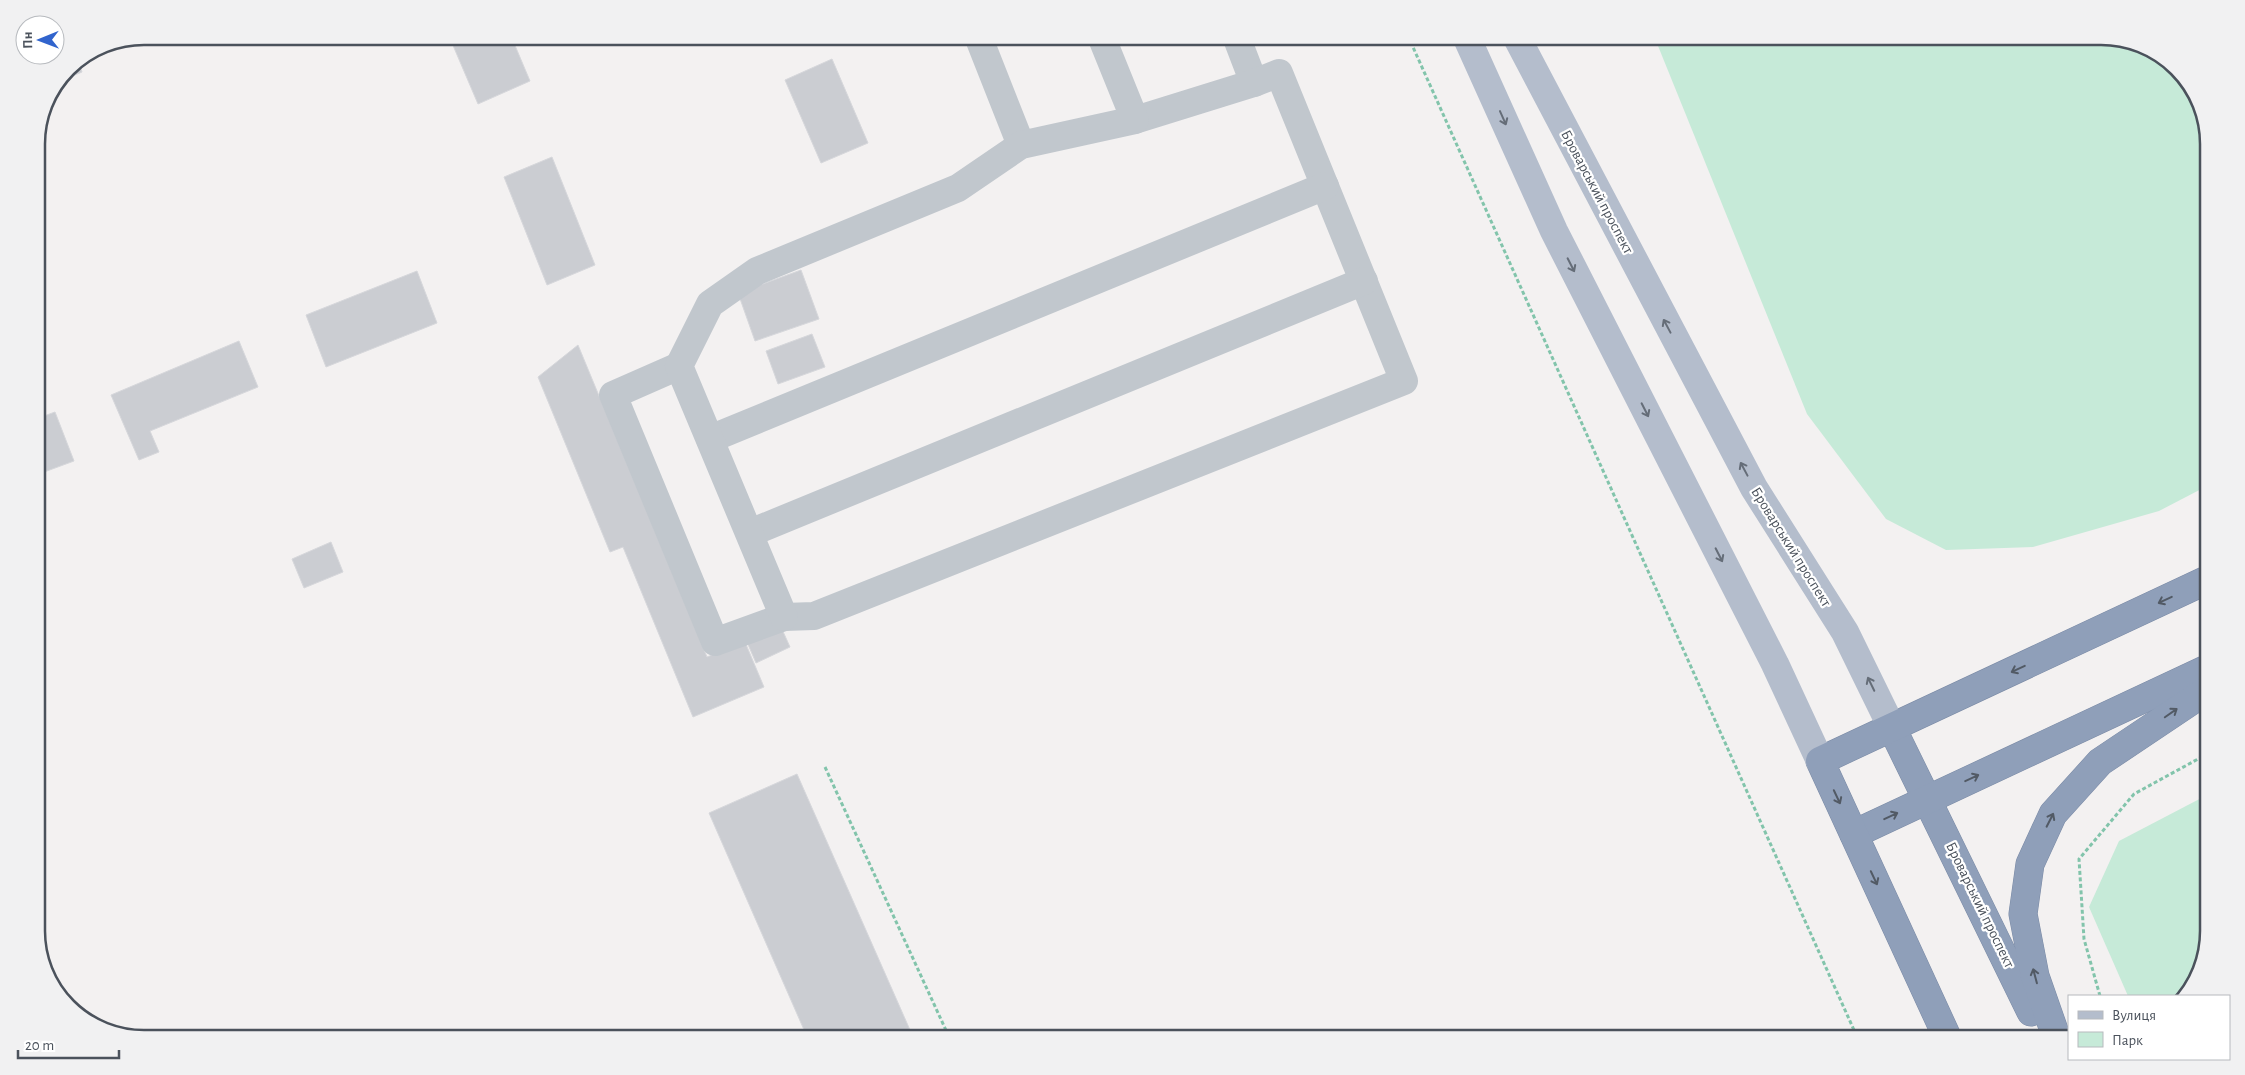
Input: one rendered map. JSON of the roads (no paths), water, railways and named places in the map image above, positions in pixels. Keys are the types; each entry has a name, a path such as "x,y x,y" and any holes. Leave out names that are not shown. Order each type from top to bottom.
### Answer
{"highway":[{"path":"1944,1030 1820,761 2200,583"},
{"path":"1854,834 2200,672"},
{"path":"2054,1030 2035,976 2023,914 2030,864 2053,814 2100,762 2200,695"},
{"name":"Броварський проспект","path":"1892,728 2040,1030"}],"main road":[{"path":"1470,45 1554,231 1775,664 1820,761"},
{"name":"Броварський проспект","path":"1521,45 1754,488 1845,632 1892,728"}],"lane":[{"path":"982,45 1022,145"},
{"path":"1105,45 1135,120"},
{"path":"1239,45 1254,83"},
{"path":"1279,73 1404,381 814,616 784,617 715,642 613,395 680,366 710,304 758,271 958,188 1022,145 1135,120 1254,83 1279,73"},
{"path":"710,439 1324,186"},
{"path":"750,533 1364,282"},
{"path":"680,366 784,617"}]}
